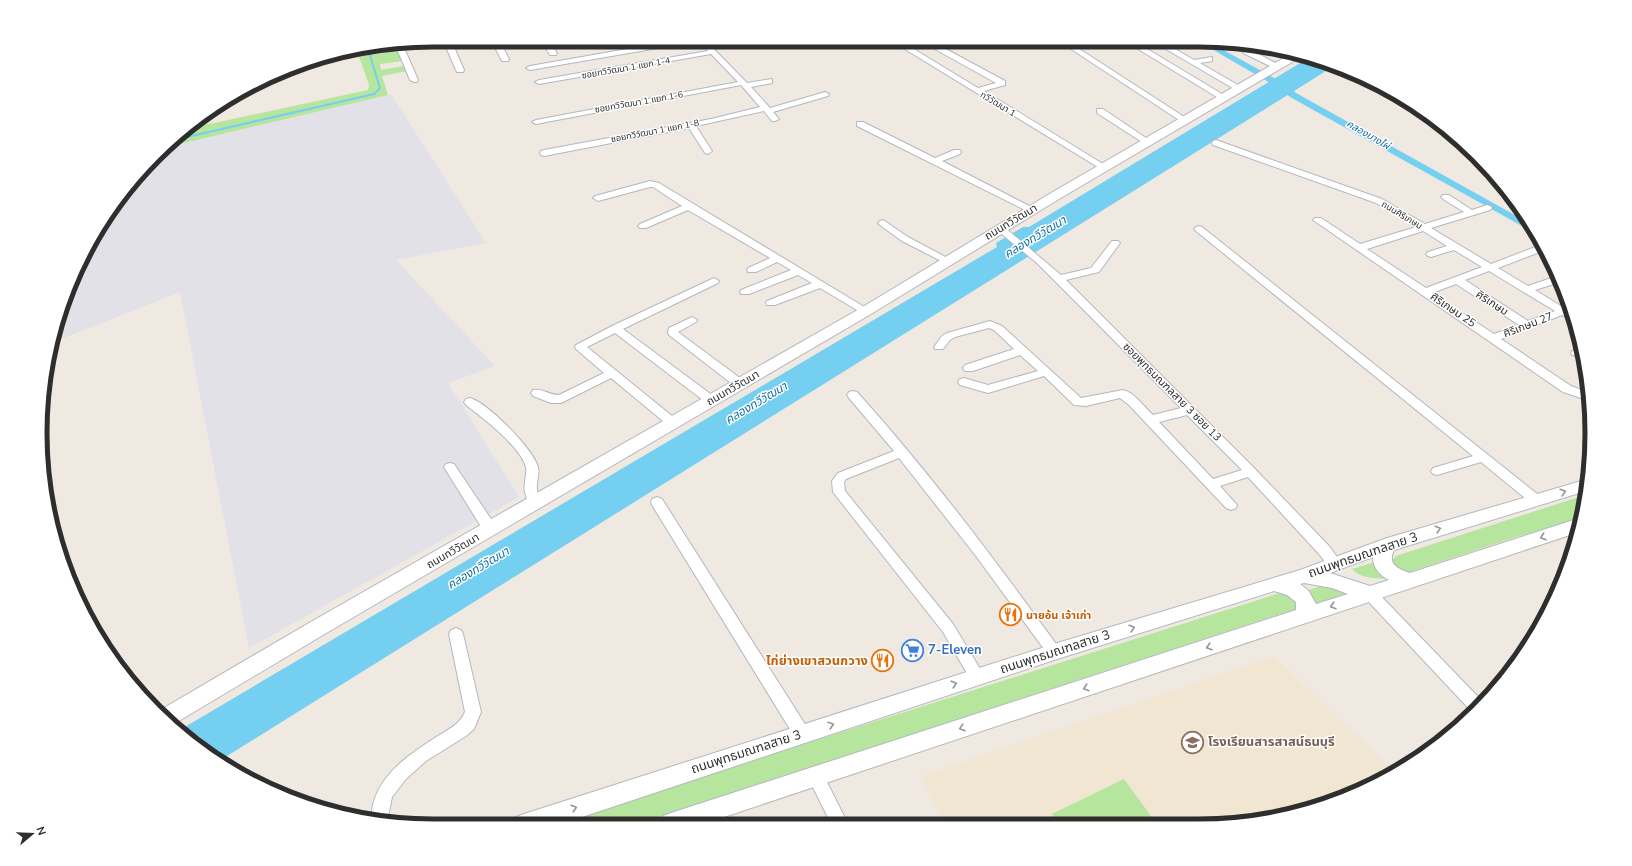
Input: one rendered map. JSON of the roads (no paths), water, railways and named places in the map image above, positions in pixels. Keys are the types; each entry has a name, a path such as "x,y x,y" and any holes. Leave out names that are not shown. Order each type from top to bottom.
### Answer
{"main road":[{"name":"ถนนทวีวัฒนา","path":"170,715 316,629 866,311 948,261 1005,232 1032,210 1291,58"},
{"name":"ถนนพุทธมณฑลสาย 3","path":"542,819 1054,652 1303,576 1387,545 1581,487"},
{"path":"694,819 816,777 1573,527"},
{"path":"1387,545 1381,554 1380,560 1385,568 1404,583"},
{"path":"1335,564 1350,575 1364,582 1404,583"},
{"path":"1303,576 1333,581 1370,594"},
{"path":"1274,584 1288,586 1300,594 1306,604 1304,616"}],"street":[{"path":"450,47 460,70"},
{"path":"499,47 505,59"},
{"path":"548,47 553,54"},
{"path":"530,68 652,47"},
{"path":"707,47 744,84 775,119"},
{"name":"ทวีวัฒนา 1","path":"905,47 1104,167"},
{"path":"940,47 1002,82 977,91"},
{"path":"1072,47 1185,120"},
{"path":"1139,47 1223,97"},
{"path":"1166,47 1239,88"},
{"path":"400,49 414,80"},
{"path":"1246,51 1277,66"},
{"name":"ซอยทวีวัฒนา 1 แยก 1-4","path":"539,82 712,52"},
{"path":"1192,62 1208,59"},
{"name":"ซอยทวีวัฒนา 1 แยก 1-6","path":"536,122 744,84 769,81"},
{"name":"ซอยทวีวัฒนา 1 แยก 1-8","path":"544,153 767,110 825,94"},
{"path":"1100,111 1148,142"},
{"path":"691,124 708,151"},
{"path":"860,124 1032,210"},
{"name":"ถนนศิริเกษม","path":"1216,143 1379,201 1527,290 1565,309"},
{"path":"935,161 957,152"},
{"path":"598,198 650,184 656,185 866,311"},
{"path":"1446,197 1471,213"},
{"path":"643,226 689,206"},
{"path":"1360,248 1487,208"},
{"name":"ศิริเกษม 25","path":"1318,220 1494,338 1567,389 1583,394"},
{"path":"883,223 905,239 948,261"},
{"path":"1199,229 1536,500"},
{"name":"ซอยพุทธมณฑลสาย 3 ซอย 13","path":"1005,232 1040,261 1252,472 1324,550 1335,564"},
{"path":"1058,279 1095,270 1115,242"},
{"path":"1431,254 1455,247"},
{"path":"1425,292 1538,249"},
{"path":"752,270 778,258"},
{"path":"745,292 798,270"},
{"name":"ศิริเกษม","path":"1457,280 1526,326"},
{"path":"1527,290 1554,280"},
{"path":"673,423 611,374 580,347 714,281"},
{"path":"771,303 820,284"},
{"name":"ศิริเกษม 27","path":"1494,338 1565,311"},
{"path":"692,320 673,330 673,333 740,384"},
{"path":"939,347 946,338 951,335 990,324 998,328 1078,402 1086,402 1123,394 1133,402 1231,505"},
{"path":"616,328 712,400"},
{"path":"969,368 1022,350"},
{"path":"964,382 988,389 1046,372"},
{"path":"537,393 550,398 561,399 611,374"},
{"path":"853,395 902,452 981,552 1054,652"},
{"path":"470,402 503,430 520,448 531,465 533,474 531,492 536,503"},
{"path":"1150,420 1190,410"},
{"path":"902,452 842,476 838,481 839,492 948,628 977,677"},
{"path":"1437,471 1484,457"},
{"path":"450,467 490,529"},
{"path":"1210,484 1252,472"},
{"path":"656,502 802,734"},
{"path":"1370,594 1475,703"},
{"path":"381,816 382,801 386,792 400,774 420,756 464,728 468,724 473,712 456,634"},
{"path":"816,777 837,819"}],"water":[{"name":"คลองทวีวัฒนา","path":"1303,61 1329,69 225,757 184,728 997,247 996,243 1023,227 1029,227"}],"waterway":[{"name":"คลองบางไผ่","path":"1214,48 1282,86 1293,95 1522,222"},
{"path":"185,137 374,94 380,88 369,52"}],"place":[{"name":"นายอ้น เจ้าเก่า","path":"1011,615"},
{"name":"7-Eleven","path":"913,650"},
{"name":"ไก่ย่างเขาสวนกวาง","path":"883,661"},
{"name":"โรงเรียนสารสาสน์ธนบุรี","path":"1192,742"}]}
